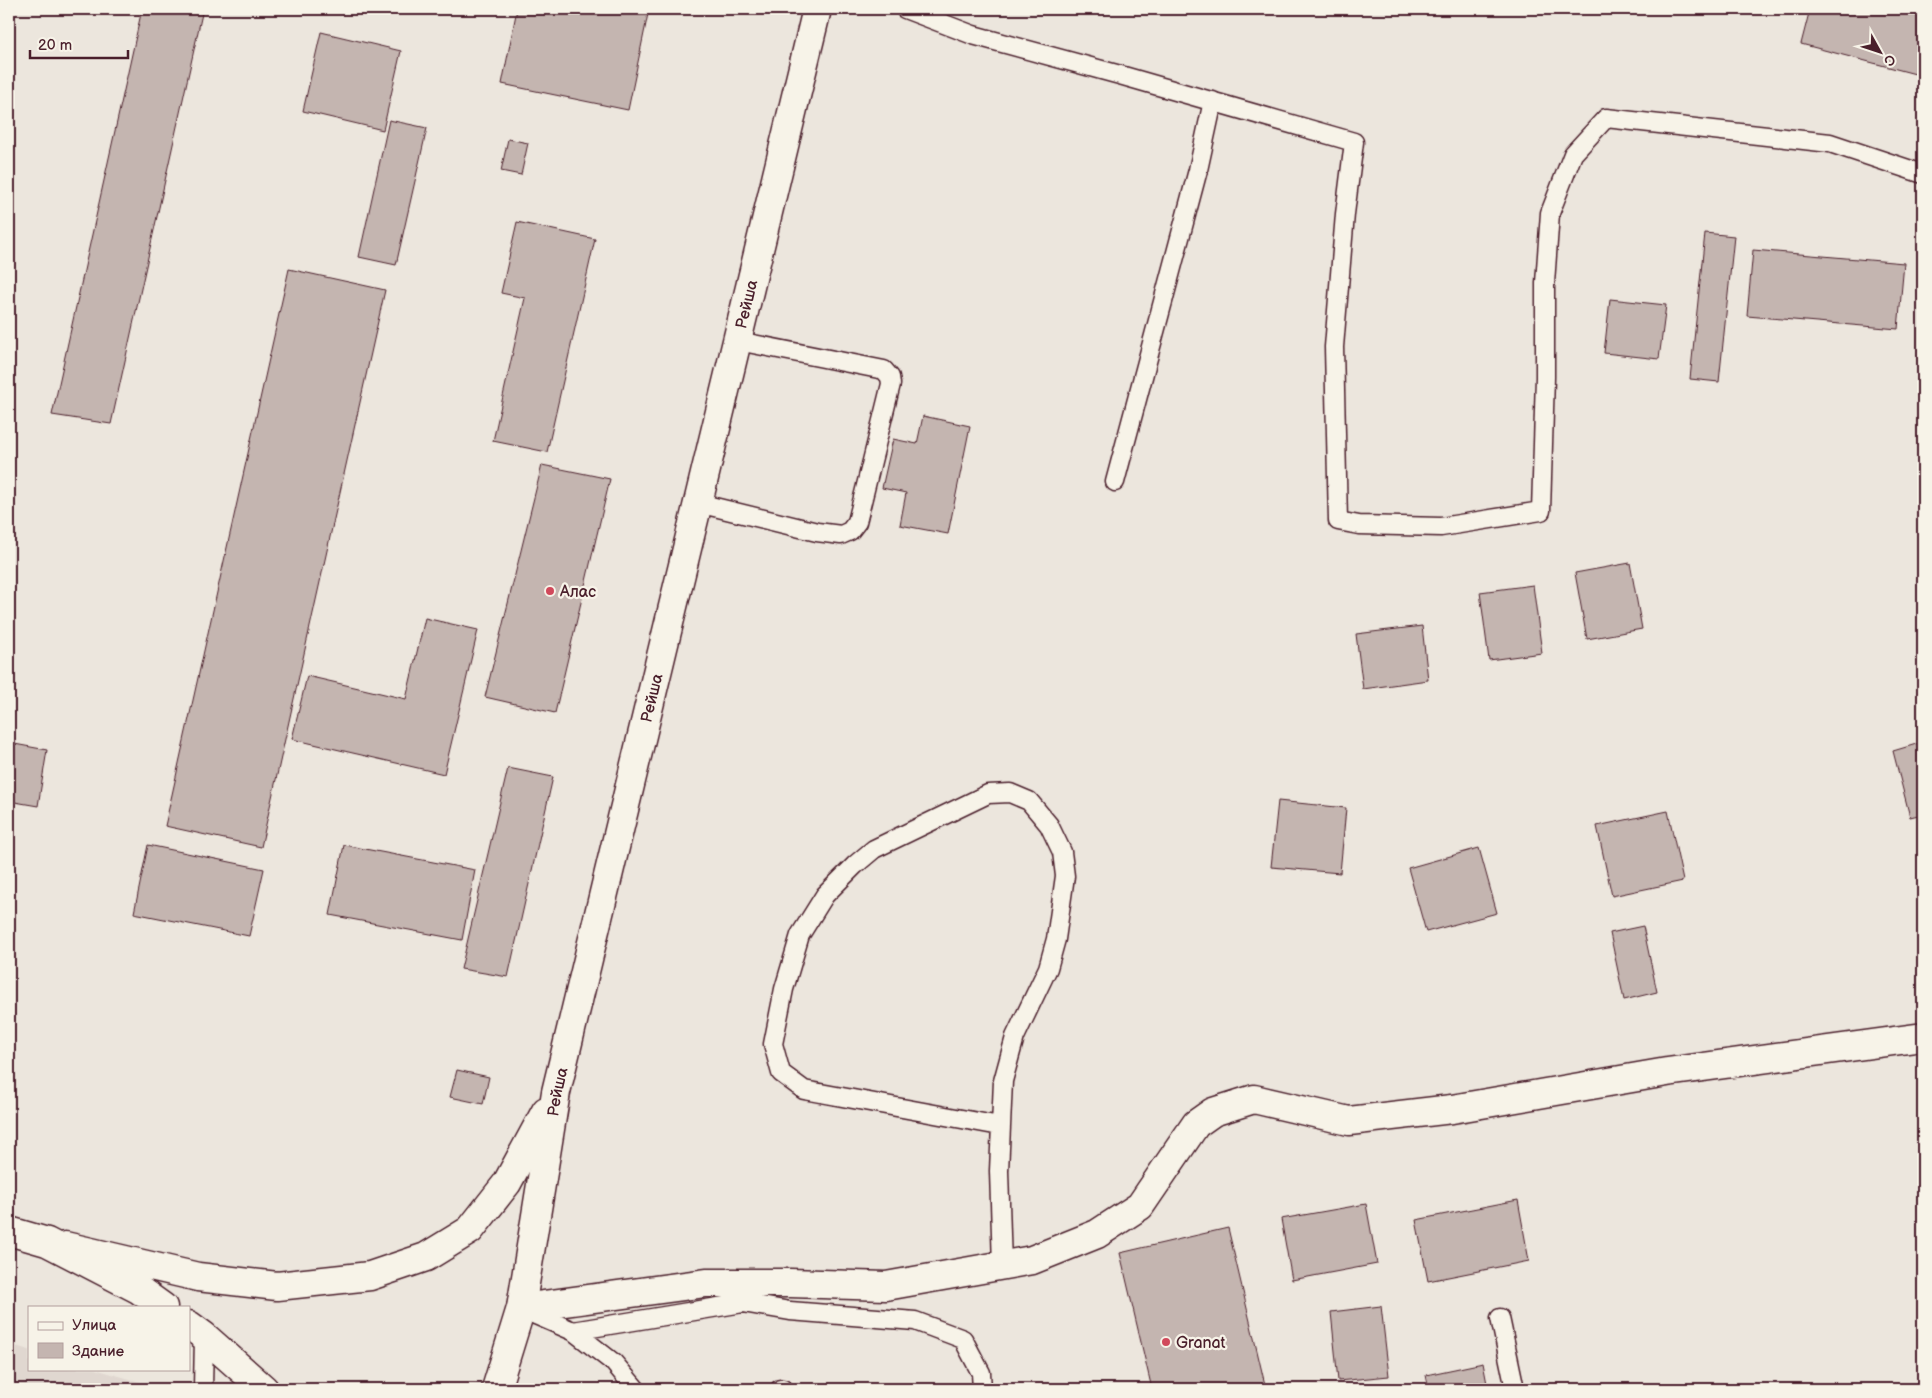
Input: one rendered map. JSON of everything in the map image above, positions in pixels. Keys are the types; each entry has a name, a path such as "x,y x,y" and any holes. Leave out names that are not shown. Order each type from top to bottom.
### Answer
{"street":[{"name":"Рейша","path":"496,1389 521,1308 556,1092 817,9"},
{"path":"521,1308 706,1283 886,1286 1032,1260 1097,1234 1140,1206 1196,1124 1214,1112 1254,1099 1349,1121 1452,1109 1667,1072 1923,1037"},
{"path":"9,1232 198,1276 277,1286 370,1276 426,1257 470,1230 507,1183 556,1092"},
{"path":"47,1242 138,1289 162,1306"},
{"path":"196,1330 264,1389"}],"lane":[{"path":"905,9 973,35 1354,142 1345,214 1334,347 1338,521 1359,525 1441,527 1541,511 1545,377 1545,284 1550,213 1573,154 1606,118 1830,143 1923,174"},
{"path":"1115,482 1198,170 1213,101"},
{"path":"698,503 817,532 840,535 850,530 857,522 864,495 890,384 890,378 884,370 738,341"},
{"path":"1000,1126 804,1090 781,1073 773,1044 784,989 800,935 825,895 874,849 988,794 1010,793 1029,801 1049,825 1062,852 1065,876 1056,939 1048,968 1016,1037 1003,1081 1000,1126 1000,1232 1002,1266"},
{"path":"572,1331 743,1303 790,1311 916,1321 962,1339 981,1373 982,1389"},
{"path":"521,1308 572,1331 614,1363 636,1389"},
{"path":"1500,1318 1514,1389"},
{"path":"196,1330 203,1389"}],"shaded area":[{"path":"9,1344 28,1350 28,1370 98,1370 164,1389 9,1389"}],"building":[{"path":"142,9 203,9 111,424 52,415"},
{"path":"517,9 649,9 628,110 502,84"},
{"path":"1810,9 1923,9 1923,76 1801,44"},
{"path":"321,32 401,51 383,130 303,111"},
{"path":"389,120 427,128 396,265 359,257"},
{"path":"508,139 528,143 521,175 501,171"},
{"path":"517,222 595,239 547,452 493,441 525,298 501,293"},
{"path":"1705,233 1734,236 1719,382 1690,379"},
{"path":"1753,250 1904,263 1898,329 1747,316"},
{"path":"289,269 385,290 261,847 165,826"},
{"path":"1610,299 1666,305 1659,359 1604,353"},
{"path":"923,416 970,426 948,534 900,525 906,493 882,488 893,439 917,444"},
{"path":"542,465 610,479 555,713 485,697"},
{"path":"1630,563 1642,629 1587,639 1575,573"},
{"path":"1533,585 1542,653 1489,660 1480,592"},
{"path":"425,618 478,630 444,774 292,739 307,676 406,699"},
{"path":"1422,626 1428,680 1363,689 1356,634"},
{"path":"1923,742 1923,814 1910,817 1893,751"},
{"path":"9,743 47,750 38,806 9,801"},
{"path":"508,768 553,777 508,977 461,969"},
{"path":"1278,801 1346,808 1340,873 1271,867"},
{"path":"1668,811 1683,881 1612,896 1597,826"},
{"path":"148,845 264,869 249,936 134,913"},
{"path":"344,845 475,870 462,940 330,915"},
{"path":"1479,848 1497,913 1426,932 1408,868"},
{"path":"1643,926 1657,992 1624,1000 1610,933"},
{"path":"457,1070 489,1077 483,1104 450,1097"},
{"path":"1518,1200 1529,1261 1428,1281 1416,1220"},
{"path":"1366,1204 1377,1264 1292,1280 1281,1219"},
{"path":"1228,1228 1266,1389 1152,1389 1120,1253"},
{"path":"1381,1306 1389,1376 1338,1381 1331,1312"},
{"path":"1483,1363 1488,1389 1429,1389 1426,1375"}],"place":[{"name":"Алас","path":"550,591"},
{"name":"Granat","path":"1166,1342"}]}
